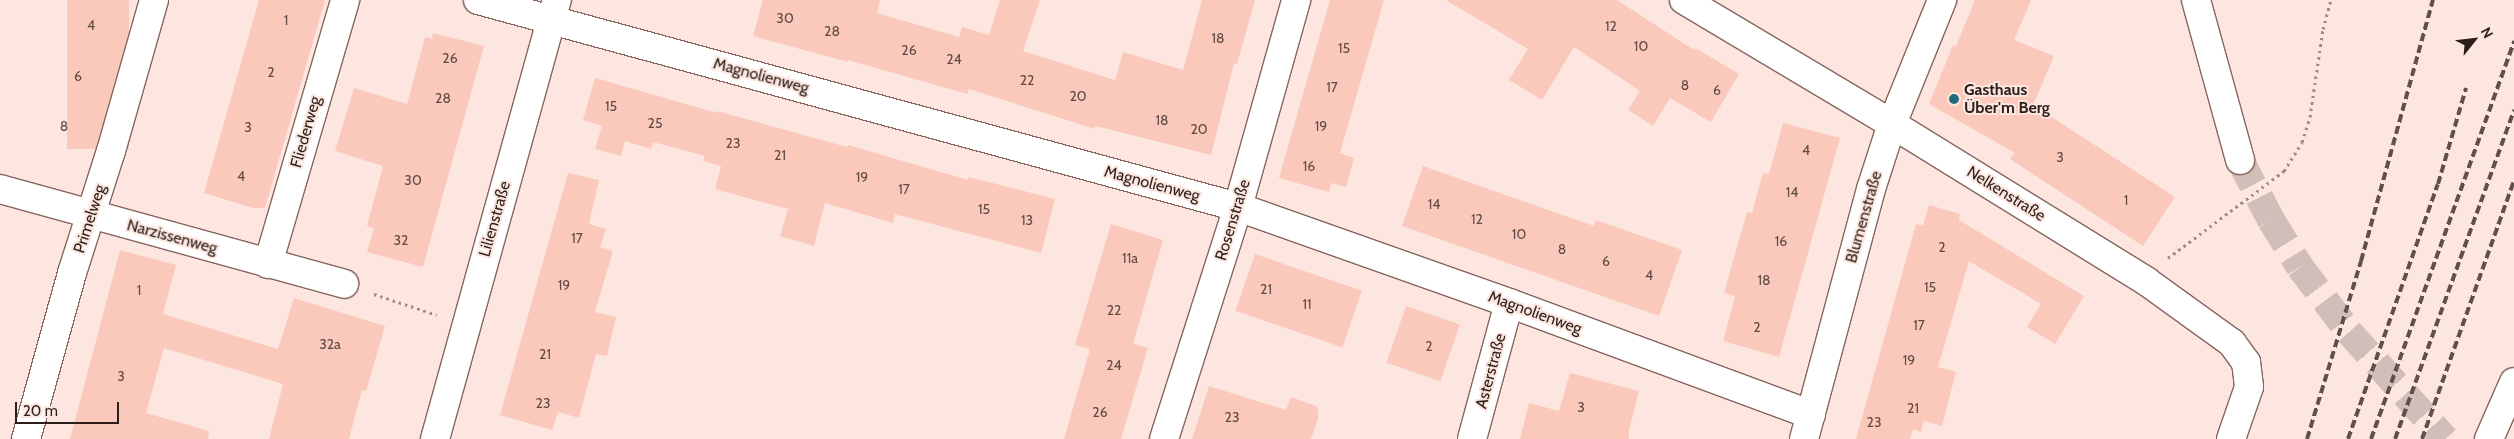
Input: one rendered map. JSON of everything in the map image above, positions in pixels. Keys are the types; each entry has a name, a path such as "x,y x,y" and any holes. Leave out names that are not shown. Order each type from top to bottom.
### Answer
{"street":[{"name":"Primelweg","path":"26,439 72,273 92,215 154,0"},
{"name":"Fliederweg","path":"268,264 345,0"},
{"name":"Magnolienweg","path":"478,0 554,9 1238,207 1510,304 1807,427"},
{"name":"Rosenstraße","path":"1164,439 1238,207 1296,0"},
{"name":"Nelkenstraße","path":"1684,0 1892,124 2146,281 2232,343 2246,362 2248,387 2230,439"},
{"name":"Blumenstraße","path":"1807,427 1871,189 1892,124 1942,0"},
{"path":"2196,0 2240,160"},
{"name":"Lilienstraße","path":"435,439 554,9"},
{"name":"Narzissenweg","path":"0,189 344,284"},
{"name":"Asterstraße","path":"1472,439 1510,304"},
{"path":"2489,439 2513,387"}],"path":[{"path":"344,284 466,325"}],"building":[{"path":"67,0 129,0 129,149 67,149"},
{"path":"259,0 325,0 265,208 253,208 204,193"},
{"path":"763,0 880,0 877,13 959,37 962,27 989,35 1000,0 1040,0 1023,51 1115,80 1123,52 1183,70 1202,0 1255,0 1237,64 1234,63 1211,155 1096,126 1095,129 969,89 967,94 848,60 848,62 753,36"},
{"path":"1330,0 1384,0 1340,153 1354,158 1346,187 1331,183 1329,192 1279,178"},
{"path":"1446,0 1617,0 1694,50 1695,48 1739,74 1711,122 1670,98 1653,126 1628,110 1640,91 1574,47 1542,100 1509,80 1528,49"},
{"path":"1975,0 2031,0 2014,40 2054,56 2033,105 2175,197 2143,246 2010,159 2015,153 1929,104 1953,45 1956,46"},
{"path":"433,33 484,46 423,267 367,252 374,228 367,226 383,166 335,151 354,88 407,104 425,37 432,39"},
{"path":"595,78 717,113 717,111 847,147 848,145 968,180 969,177 1055,199 1041,253 895,214 893,223 825,203 814,246 780,236 788,209 715,189 721,166 703,161 705,156 653,142 651,149 625,141 621,156 595,149 602,126 583,120"},
{"path":"1783,123 1840,138 1779,357 1723,341 1735,296 1724,293 1747,212 1752,213 1763,173 1769,174"},
{"path":"1423,166 1594,226 1596,220 1682,250 1659,316 1402,226"},
{"path":"568,173 599,180 589,224 606,229 600,247 613,251 595,312 616,317 607,356 596,354 579,418 558,412 552,430 500,415"},
{"path":"1929,205 1960,214 1959,220 2084,296 2055,344 2027,327 2041,304 1969,261 1938,367 1956,372 1942,426 1924,421 1921,432 1913,429 1910,439 1856,439 1916,224 1923,226"},
{"path":"1111,224 1163,240 1133,344 1148,348 1121,439 1064,439 1090,349 1075,345"},
{"path":"120,250 176,265 163,314 278,349 294,298 385,326 366,391 362,390 349,439 269,439 283,384 164,348 146,413 209,431 208,439 70,439"},
{"path":"1255,254 1362,291 1342,348 1235,311"},
{"path":"1406,306 1460,325 1440,381 1386,363"},
{"path":"1570,373 1639,391 1629,430 1629,439 1520,439 1529,403 1559,411"},
{"path":"1209,386 1286,410 1291,397 1318,407 1318,419 1311,439 1192,439"}],"tunnel":[{"path":"2240,160 2271,220 2300,267 2349,332 2445,439"}],"railway":[{"path":"2307,439 2361,261 2433,0"},
{"path":"2371,439 2514,41"},
{"path":"2348,439 2438,184 2466,88"},
{"path":"2395,439 2514,110"},
{"path":"2422,439 2514,181"}],"place":[{"name":"Gasthaus Über'm Berg","path":"1954,99"}]}
